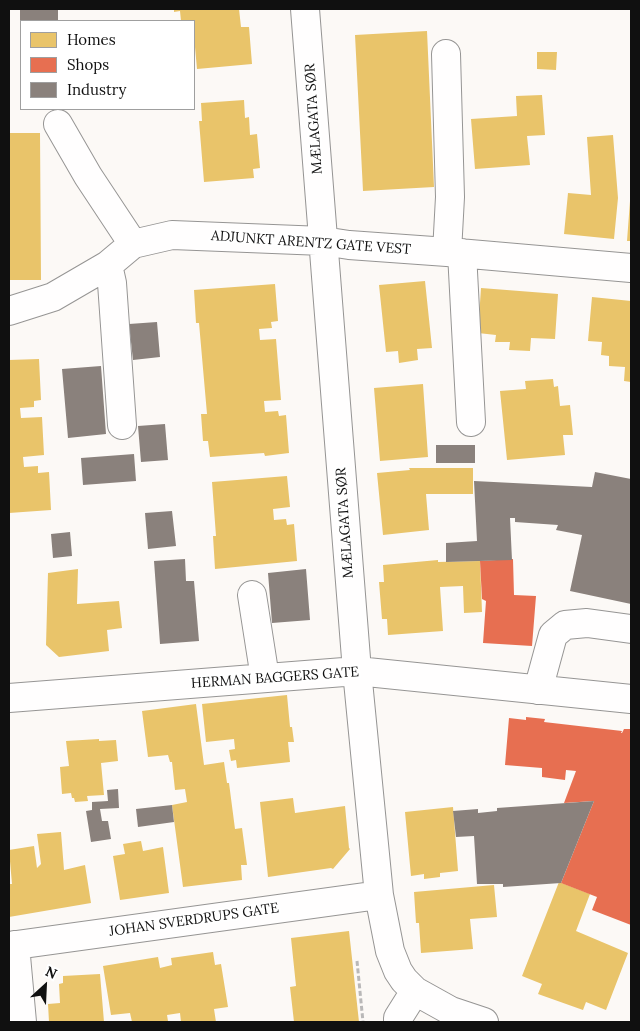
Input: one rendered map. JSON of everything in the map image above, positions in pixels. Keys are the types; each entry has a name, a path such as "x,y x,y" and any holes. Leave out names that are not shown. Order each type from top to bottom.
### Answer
{"street":[{"name":"MÆLAGATA SØR","path":"305,9 357,671 379,895 390,951 398,971 415,991 451,1012 484,1022"},
{"path":"446,54 450,197 471,422"},
{"path":"58,124 88,176 133,244"},
{"name":"ADJUNKT ARENTZ GATE VEST","path":"9,311 53,297 108,265 133,244 172,235 323,241 350,245 631,268"},
{"path":"108,265 112,283 122,425"},
{"path":"252,595 265,678"},
{"path":"538,690 553,635 565,625 587,623 631,628"},
{"name":"HERMAN BAGGERS GATE","path":"9,698 357,671 631,699"},
{"name":"JOHAN SVERDRUPS GATE","path":"12,946 379,895"},
{"path":"12,946 22,1022"},
{"path":"398,1022 398,1018 415,991"}],"building: Homes":[{"path":"174,9 239,9 241,27 249,27 252,64 197,69 195,20 181,20 180,11 174,12"},
{"path":"427,31 434,187 363,191 355,35"},
{"path":"537,52 557,52 556,70 537,69"},
{"path":"542,95 545,135 527,136 530,165 475,169 471,119 517,116 516,96"},
{"path":"244,100 245,118 249,117 250,135 257,134 260,168 253,169 254,178 204,182 199,121 202,121 201,103"},
{"path":"9,133 40,133 41,280 9,280"},
{"path":"613,135 618,198 614,239 564,234 568,193 591,195 587,137"},
{"path":"630,201 631,241 627,241"},
{"path":"425,281 432,348 417,349 418,360 399,363 398,351 386,352 379,285"},
{"path":"275,284 278,321 271,322 272,328 259,329 260,340 276,339 281,400 264,401 265,412 278,411 279,416 286,415 289,453 265,456 264,453 210,457 208,441 203,441 201,414 207,414 199,323 196,323 194,290"},
{"path":"481,288 558,294 555,339 531,338 530,351 509,350 510,342 495,342 496,335 478,333"},
{"path":"592,297 631,301 631,382 624,381 625,367 609,366 609,356 601,355 602,342 588,341"},
{"path":"39,359 41,400 34,401 34,407 20,408 21,418 42,417 44,455 23,457 24,467 38,466 38,473 49,472 51,510 9,513 9,360"},
{"path":"553,379 554,387 558,386 560,406 570,405 573,435 563,435 565,455 507,460 500,391 526,389 525,381"},
{"path":"423,384 428,457 380,461 374,388"},
{"path":"409,468 473,468 473,494 426,494 429,530 383,535 377,473 410,470"},
{"path":"287,476 290,507 273,509 274,520 286,519 287,525 294,524 297,561 215,569 213,536 216,536 212,482"},
{"path":"438,560 438,562 480,561 482,612 464,613 463,586 440,587 443,631 388,635 387,619 382,619 379,582 384,582 383,565"},
{"path":"78,569 77,604 119,601 122,628 107,630 109,651 59,657 46,645 48,573"},
{"path":"287,695 290,727 292,727 294,742 288,742 290,762 237,768 236,760 231,761 229,750 235,749 234,739 206,742 202,704"},
{"path":"196,704 204,765 224,762 227,783 229,783 235,829 242,828 247,865 241,865 242,880 183,887 172,805 187,802 185,789 175,790 172,762 170,762 168,755 148,757 142,711"},
{"path":"99,739 99,741 116,740 118,761 101,763 104,795 87,796 88,801 75,802 71,793 62,794 60,767 69,766 66,741"},
{"path":"293,798 295,813 345,806 350,849 333,869 268,877 260,802"},
{"path":"453,807 458,871 440,873 440,877 424,879 424,874 411,876 405,812"},
{"path":"61,832 64,870 85,865 91,903 9,917 9,884 12,884 9,850 34,846 37,868 41,864 37,834"},
{"path":"141,841 143,851 163,847 169,893 120,900 113,856 125,854 123,844"},
{"path":"559,882 590,894 576,931 628,953 606,1010 586,1002 583,1010 538,994 542,984 522,976"},
{"path":"494,885 497,917 470,919 473,949 421,953 419,923 416,923 414,892"},
{"path":"349,931 359,1022 294,1022 290,987 296,986 291,938"},
{"path":"213,952 215,965 221,964 228,1007 214,1009 216,1022 181,1022 180,1013 167,1015 168,1021 159,1022 132,1022 130,1013 111,1015 103,966 158,957 160,968 172,965 171,958"},
{"path":"100,974 104,1022 49,1022 48,1004 60,1003 59,984 63,983 63,976"}],"building: Shops":[{"path":"513,559 514,595 536,596 532,646 483,643 486,601 482,599 480,561"},
{"path":"526,717 545,719 544,722 622,731 621,733 624,729 631,729 631,925 592,910 597,897 561,883 594,801 564,803 576,771 566,770 565,780 542,777 542,768 505,765 509,718 526,720"}],"building: Industry":[{"path":"20,9 58,10 58,20 20,20"},
{"path":"157,322 160,357 133,360 129,324"},
{"path":"101,366 106,434 68,438 62,369"},
{"path":"165,424 168,460 141,462 138,426"},
{"path":"436,445 475,445 475,463 436,463"},
{"path":"134,454 136,481 83,485 81,458"},
{"path":"595,472 631,479 631,604 570,591 582,535 556,530 558,525 515,522 515,518 510,518 512,560 446,562 446,543 477,541 474,481 592,487"},
{"path":"172,511 176,546 148,549 145,513"},
{"path":"70,532 72,556 53,558 51,534"},
{"path":"185,559 186,581 194,581 199,641 160,644 154,561"},
{"path":"306,569 310,620 272,623 268,573"},
{"path":"118,789 119,808 100,809 102,821 108,821 111,839 91,842 86,811 92,810 92,802 108,801 107,790"},
{"path":"594,801 561,883 503,887 503,884 477,884 474,836 456,837 453,811 478,809 478,813 497,811 497,808"},
{"path":"172,805 174,822 138,827 136,809"}]}
